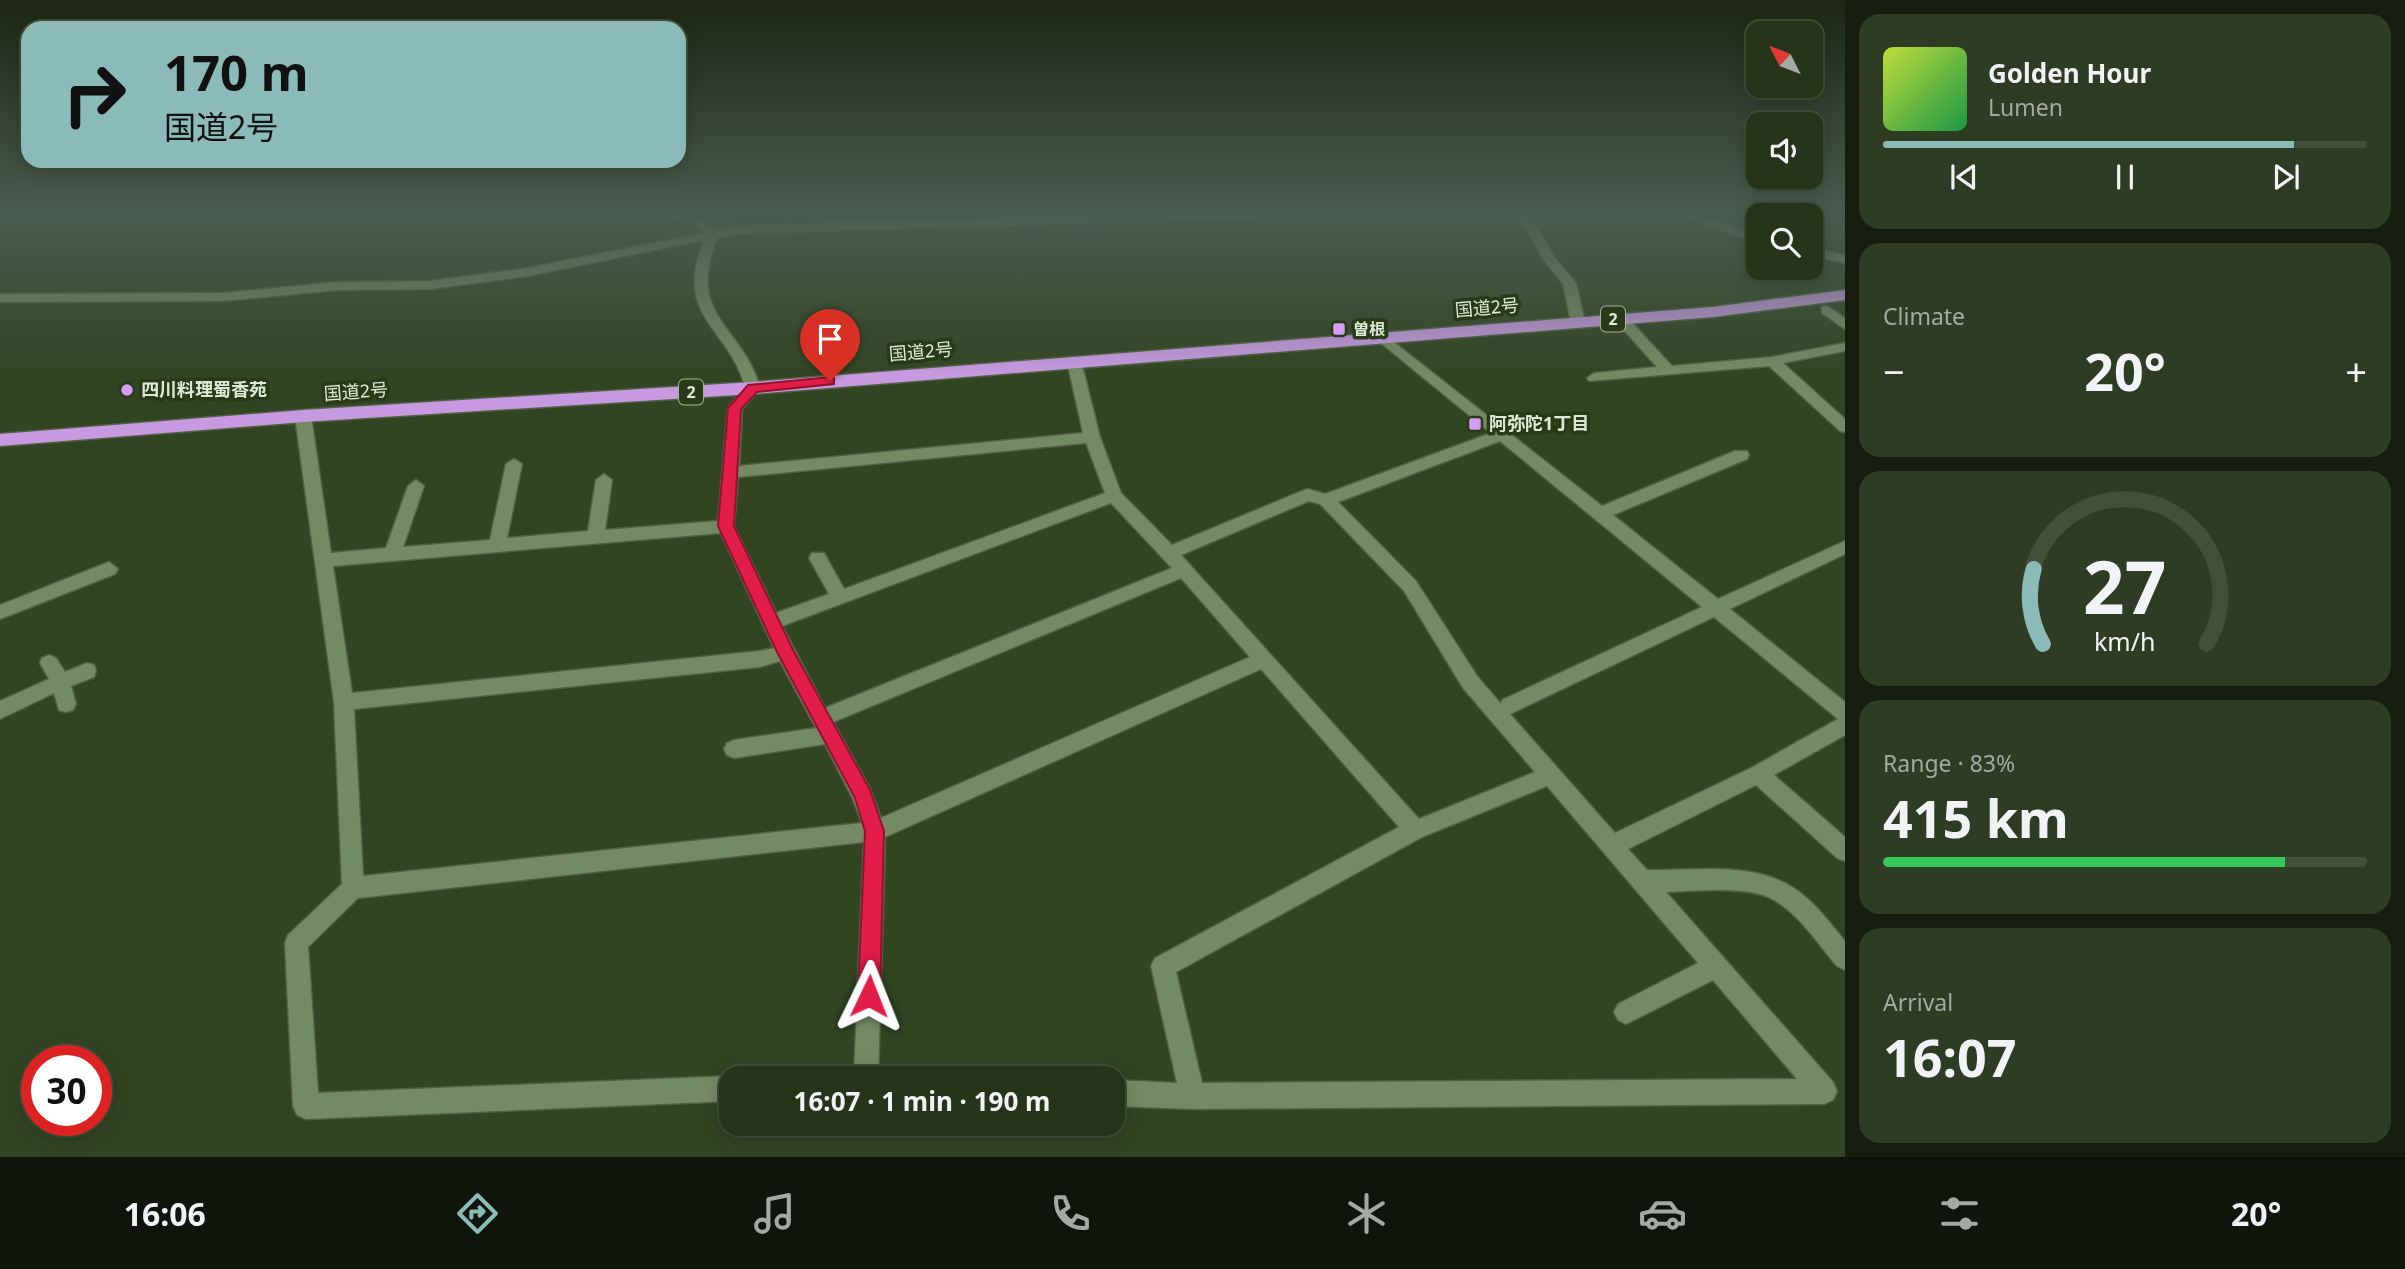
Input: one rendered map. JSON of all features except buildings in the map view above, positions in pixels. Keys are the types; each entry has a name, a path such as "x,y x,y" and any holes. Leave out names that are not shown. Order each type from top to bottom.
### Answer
{"highway":[{"name":"国道2号","path":"0,440 303,416 753,388 1381,336 1713,312 1845,295"}],"street":[{"path":"0,298 221,297 338,286 430,285 558,266"},
{"path":"703,266 700,292 715,327 748,365 753,388 735,408 726,526 785,652 863,796 875,831 866,1066"},
{"path":"1555,266 1569,283 1578,321"},
{"path":"1827,310 1845,325"},
{"path":"1621,318 1668,370"},
{"path":"1381,336 1845,713"},
{"path":"1845,347 1772,360 1731,365 1594,378 1772,360 1845,427"},
{"path":"1073,361 1092,437 1114,496 1169,553 1415,830"},
{"path":"303,416 344,702 353,888"},
{"path":"1326,500 1501,435"},
{"path":"730,472 1092,437"},
{"path":"1600,514 1741,455"},
{"path":"497,546 514,464"},
{"path":"596,537 604,480"},
{"path":"392,555 416,486"},
{"path":"1125,1093 1192,1096 1824,1091 1645,881 1469,682 1410,586 1326,500 1308,495 1169,553"},
{"path":"773,622 1114,496"},
{"path":"324,561 726,526"},
{"path":"1509,706 1845,547"},
{"path":"818,558 840,598"},
{"path":"0,612 79,573 109,569"},
{"path":"734,748 824,727 1184,570"},
{"path":"344,702 760,659 785,652"},
{"path":"719,1089 306,1107 296,943 353,888 875,831 1262,660"},
{"path":"49,663 61,682 66,704"},
{"path":"0,711 87,671"},
{"path":"1613,845 1758,774 1845,725"},
{"path":"1758,774 1845,850"},
{"path":"1192,1096 1163,966 1415,830 1550,775"},
{"path":"1645,881 1734,883 1773,888 1794,902 1845,957"},
{"path":"1626,1012 1717,966"}],"place":[{"name":"曽根","path":"1339,329"},
{"name":"四川料理蜀香苑","path":"127,390"},
{"name":"阿弥陀1丁目","path":"1475,424"}],"route":[{"path":"830,381 753,388 735,408 726,526 785,652 863,796 875,831 869,996"}]}
